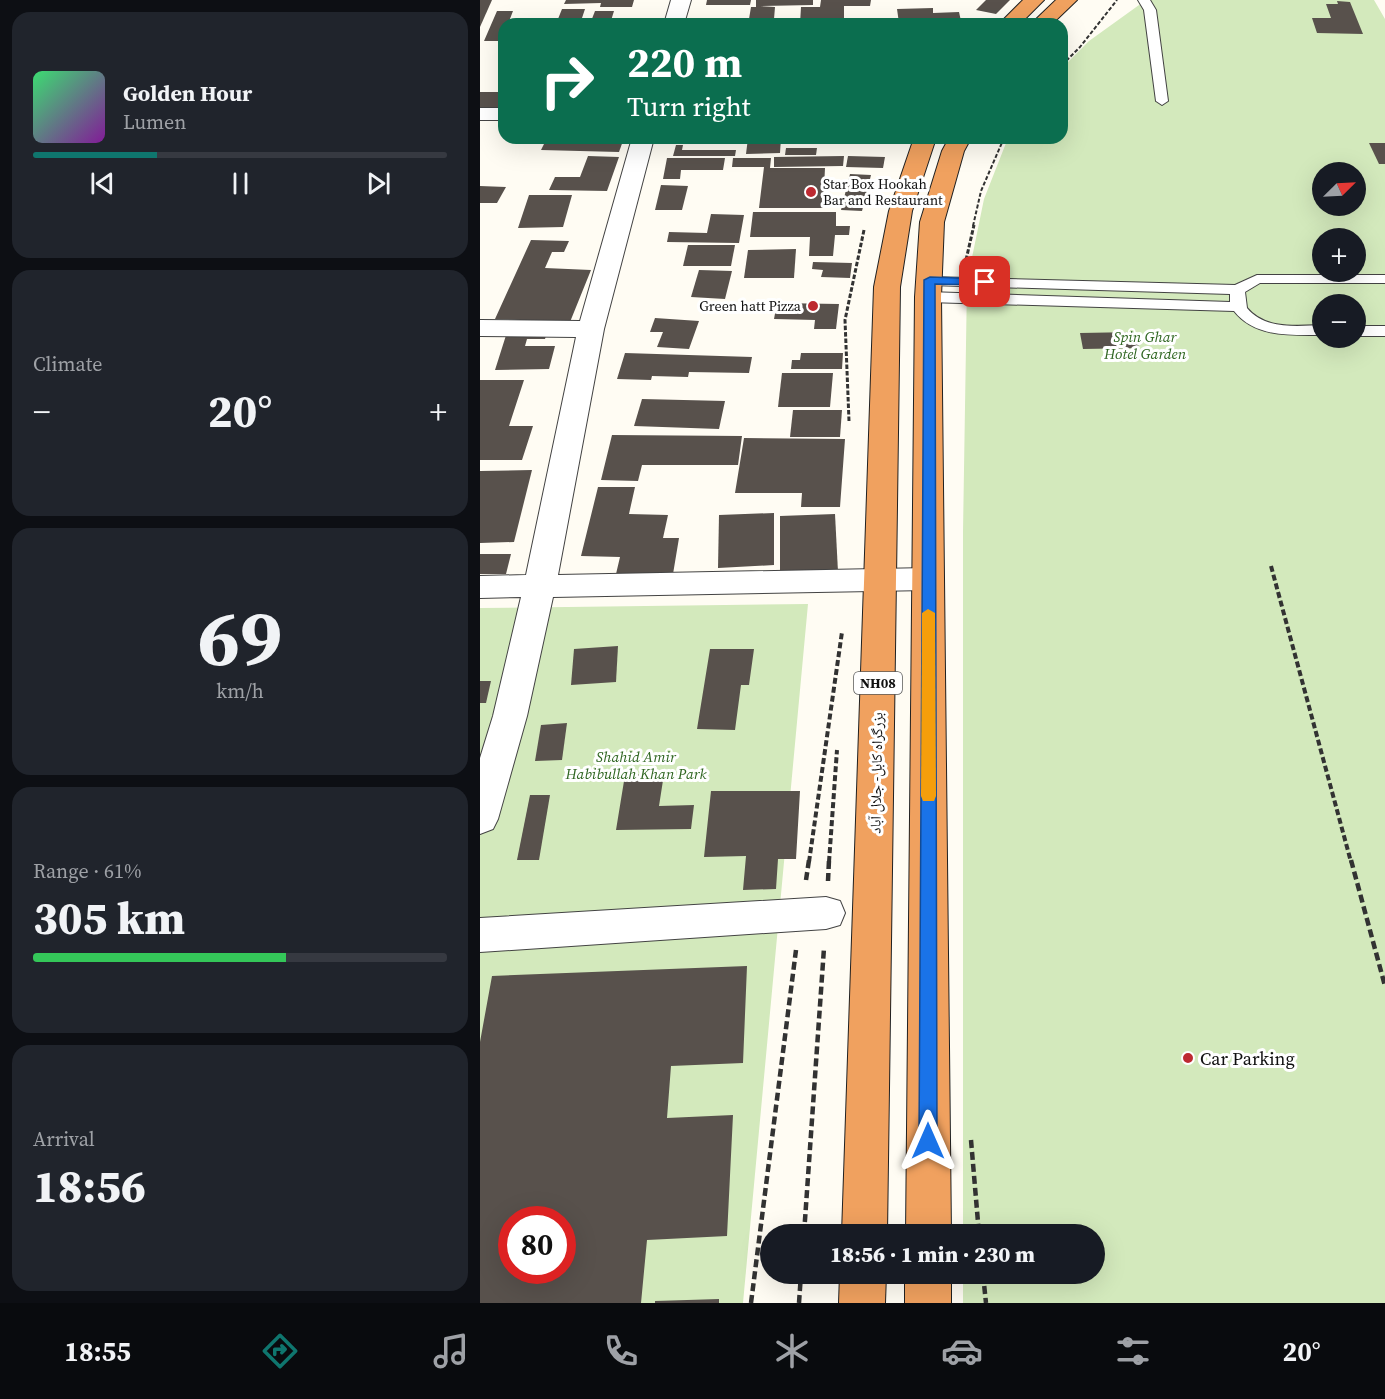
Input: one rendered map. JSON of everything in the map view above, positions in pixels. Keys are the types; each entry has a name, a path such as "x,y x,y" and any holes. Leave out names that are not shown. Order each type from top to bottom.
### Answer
{"highway":[{"path":"1015,18 1034,0"},
{"path":"1048,18 1067,0"},
{"name":"بزرگراه کابل- جلال آباد","path":"864,1224 865,580 887,287 896,223 909,173 922,144"},
{"path":"928,1224 929,289 932,222 956,144"},
{"path":"862,1303 863,1284"},
{"path":"928,1284 928,1303"}],"street":[{"path":"676,18 681,0"},
{"path":"480,114 498,114"},
{"path":"480,819 510,716 540,586 591,329 641,144"},
{"path":"480,328 591,329"},
{"path":"480,587 928,579"},
{"path":"480,935 813,914"}],"lane":[{"path":"1144,0 1149,10 1162,101"},
{"path":"929,289 1238,290 1257,279 1266,278 1385,279"},
{"path":"929,289 1239,307"},
{"path":"1238,290 1239,307 1247,317 1260,325 1287,330 1312,330"},
{"path":"1366,331 1385,331"}],"path":[{"path":"1068,59 1117,0"},
{"path":"849,422 845,320 858,250 867,220"},
{"path":"1271,566 1385,987"},
{"path":"751,1303 865,580"},
{"path":"799,1303 800,1284"},
{"path":"984,1284 986,1303"}],"green space":[{"name":"Spin Ghar Hotel Garden","path":"1146,0 1374,0 1385,19 1385,1303 963,1303 963,1284 1105,1284 1105,1224 963,1224 963,532 967,282 984,199 1006,144 1068,144 1068,62 1089,41"},
{"name":"Shahid Amir Habibullah Khan Park","path":"808,604 743,1303 480,1303 480,608"}],"building":[{"path":"480,0 492,0 480,27"},
{"path":"566,0 634,0 632,7 600,7 601,3 564,4"},
{"path":"707,0 751,0 750,5 706,5"},
{"path":"756,0 813,0 813,5 760,6 775,7 774,18 749,18 751,7 756,7"},
{"path":"821,0 871,0 870,6 844,6 844,18 800,18 801,7 820,7"},
{"path":"986,0 1010,0 996,14 976,10"},
{"path":"1337,1 1350,2 1363,34 1317,33 1312,18 1331,18 1326,4 1338,4"},
{"path":"933,8 933,13 959,12 960,18 898,18 897,9"},
{"path":"562,9 585,9 582,18 558,18"},
{"path":"497,11 513,11 510,18 498,18 498,41 484,41"},
{"path":"595,11 614,11 612,18 592,18"},
{"path":"480,92 498,92 498,111 480,111"},
{"path":"1369,143 1385,143 1385,164 1379,164"},
{"path":"544,144 622,144 619,152 541,150"},
{"path":"747,144 781,144 780,153 746,154"},
{"path":"676,145 683,145 682,150 736,150 735,156 673,156"},
{"path":"786,148 817,148 816,155 785,155"},
{"path":"588,156 619,157 607,191 549,190 555,177 580,177"},
{"path":"844,156 843,166 774,167 774,157"},
{"path":"848,156 885,157 883,168 846,167"},
{"path":"667,158 725,158 723,170 681,170 680,179 663,179"},
{"path":"733,158 771,158 770,168 825,168 823,208 759,208 764,167 732,167"},
{"path":"850,174 871,175 862,211 841,210"},
{"path":"661,185 688,186 682,210 655,210"},
{"path":"480,186 506,187 497,203 480,203"},
{"path":"529,195 572,195 563,227 518,228"},
{"path":"753,212 836,212 836,226 850,226 849,235 835,235 833,256 809,256 810,237 750,237"},
{"path":"711,214 744,215 739,243 667,242 669,232 707,233"},
{"path":"531,240 569,241 564,252 552,252 545,268 591,270 570,322 495,319"},
{"path":"688,245 735,245 731,266 683,266"},
{"path":"796,249 794,278 744,278 748,250"},
{"path":"813,262 852,263 850,278 821,277 823,270 812,269"},
{"path":"699,270 732,271 725,299 691,297"},
{"path":"777,303 839,304 836,329 814,329 815,320 774,319"},
{"path":"655,318 699,321 689,349 657,347 663,332 650,332"},
{"path":"508,329 548,329 545,339 527,339 525,346 555,346 549,369 495,370"},
{"path":"1135,332 1139,348 1083,349 1080,333"},
{"path":"625,353 752,357 749,373 689,372 688,377 652,376 651,380 617,379"},
{"path":"801,353 843,353 842,369 791,369 792,360 800,360"},
{"path":"782,373 833,373 830,407 778,407"},
{"path":"480,380 524,380 509,426 533,426 522,460 480,460"},
{"path":"642,399 725,401 719,429 634,426"},
{"path":"793,410 842,410 840,437 790,437"},
{"path":"612,435 742,436 738,465 642,465 638,481 601,480"},
{"path":"744,438 845,439 840,507 801,507 802,493 735,493"},
{"path":"532,470 514,542 480,543 480,471"},
{"path":"598,487 635,487 629,514 668,515 663,538 679,538 673,574 616,574 620,557 581,556"},
{"path":"774,513 774,565 718,568 719,515"},
{"path":"835,514 838,572 780,575 780,516"},
{"path":"480,554 511,554 506,574 480,574"},
{"path":"618,646 616,682 571,685 574,649"},
{"path":"710,649 754,649 749,685 741,685 735,730 697,729"},
{"path":"480,681 491,681 486,703 480,703"},
{"path":"567,723 562,760 535,761 541,725"},
{"path":"664,774 659,806 694,805 691,829 616,830 625,775"},
{"path":"711,791 800,791 796,859 778,859 776,889 743,890 746,856 704,857"},
{"path":"530,795 550,795 539,860 517,860"},
{"path":"747,966 743,1063 671,1066 667,1118 733,1115 727,1236 647,1240 641,1303 480,1303 480,1042 492,976"},
{"path":"719,1299 719,1303 655,1303 655,1301"}],"slow traffic":[{"path":"928,613 928,796"}],"place":[{"name":"Star Box Hookah Bar and Restaurant","path":"811,192"},
{"name":"Green hatt Pizza","path":"813,306"},
{"name":"Car Parking","path":"1188,1058"}],"route":[{"path":"928,1141 928,297 930,280 985,282"}]}
